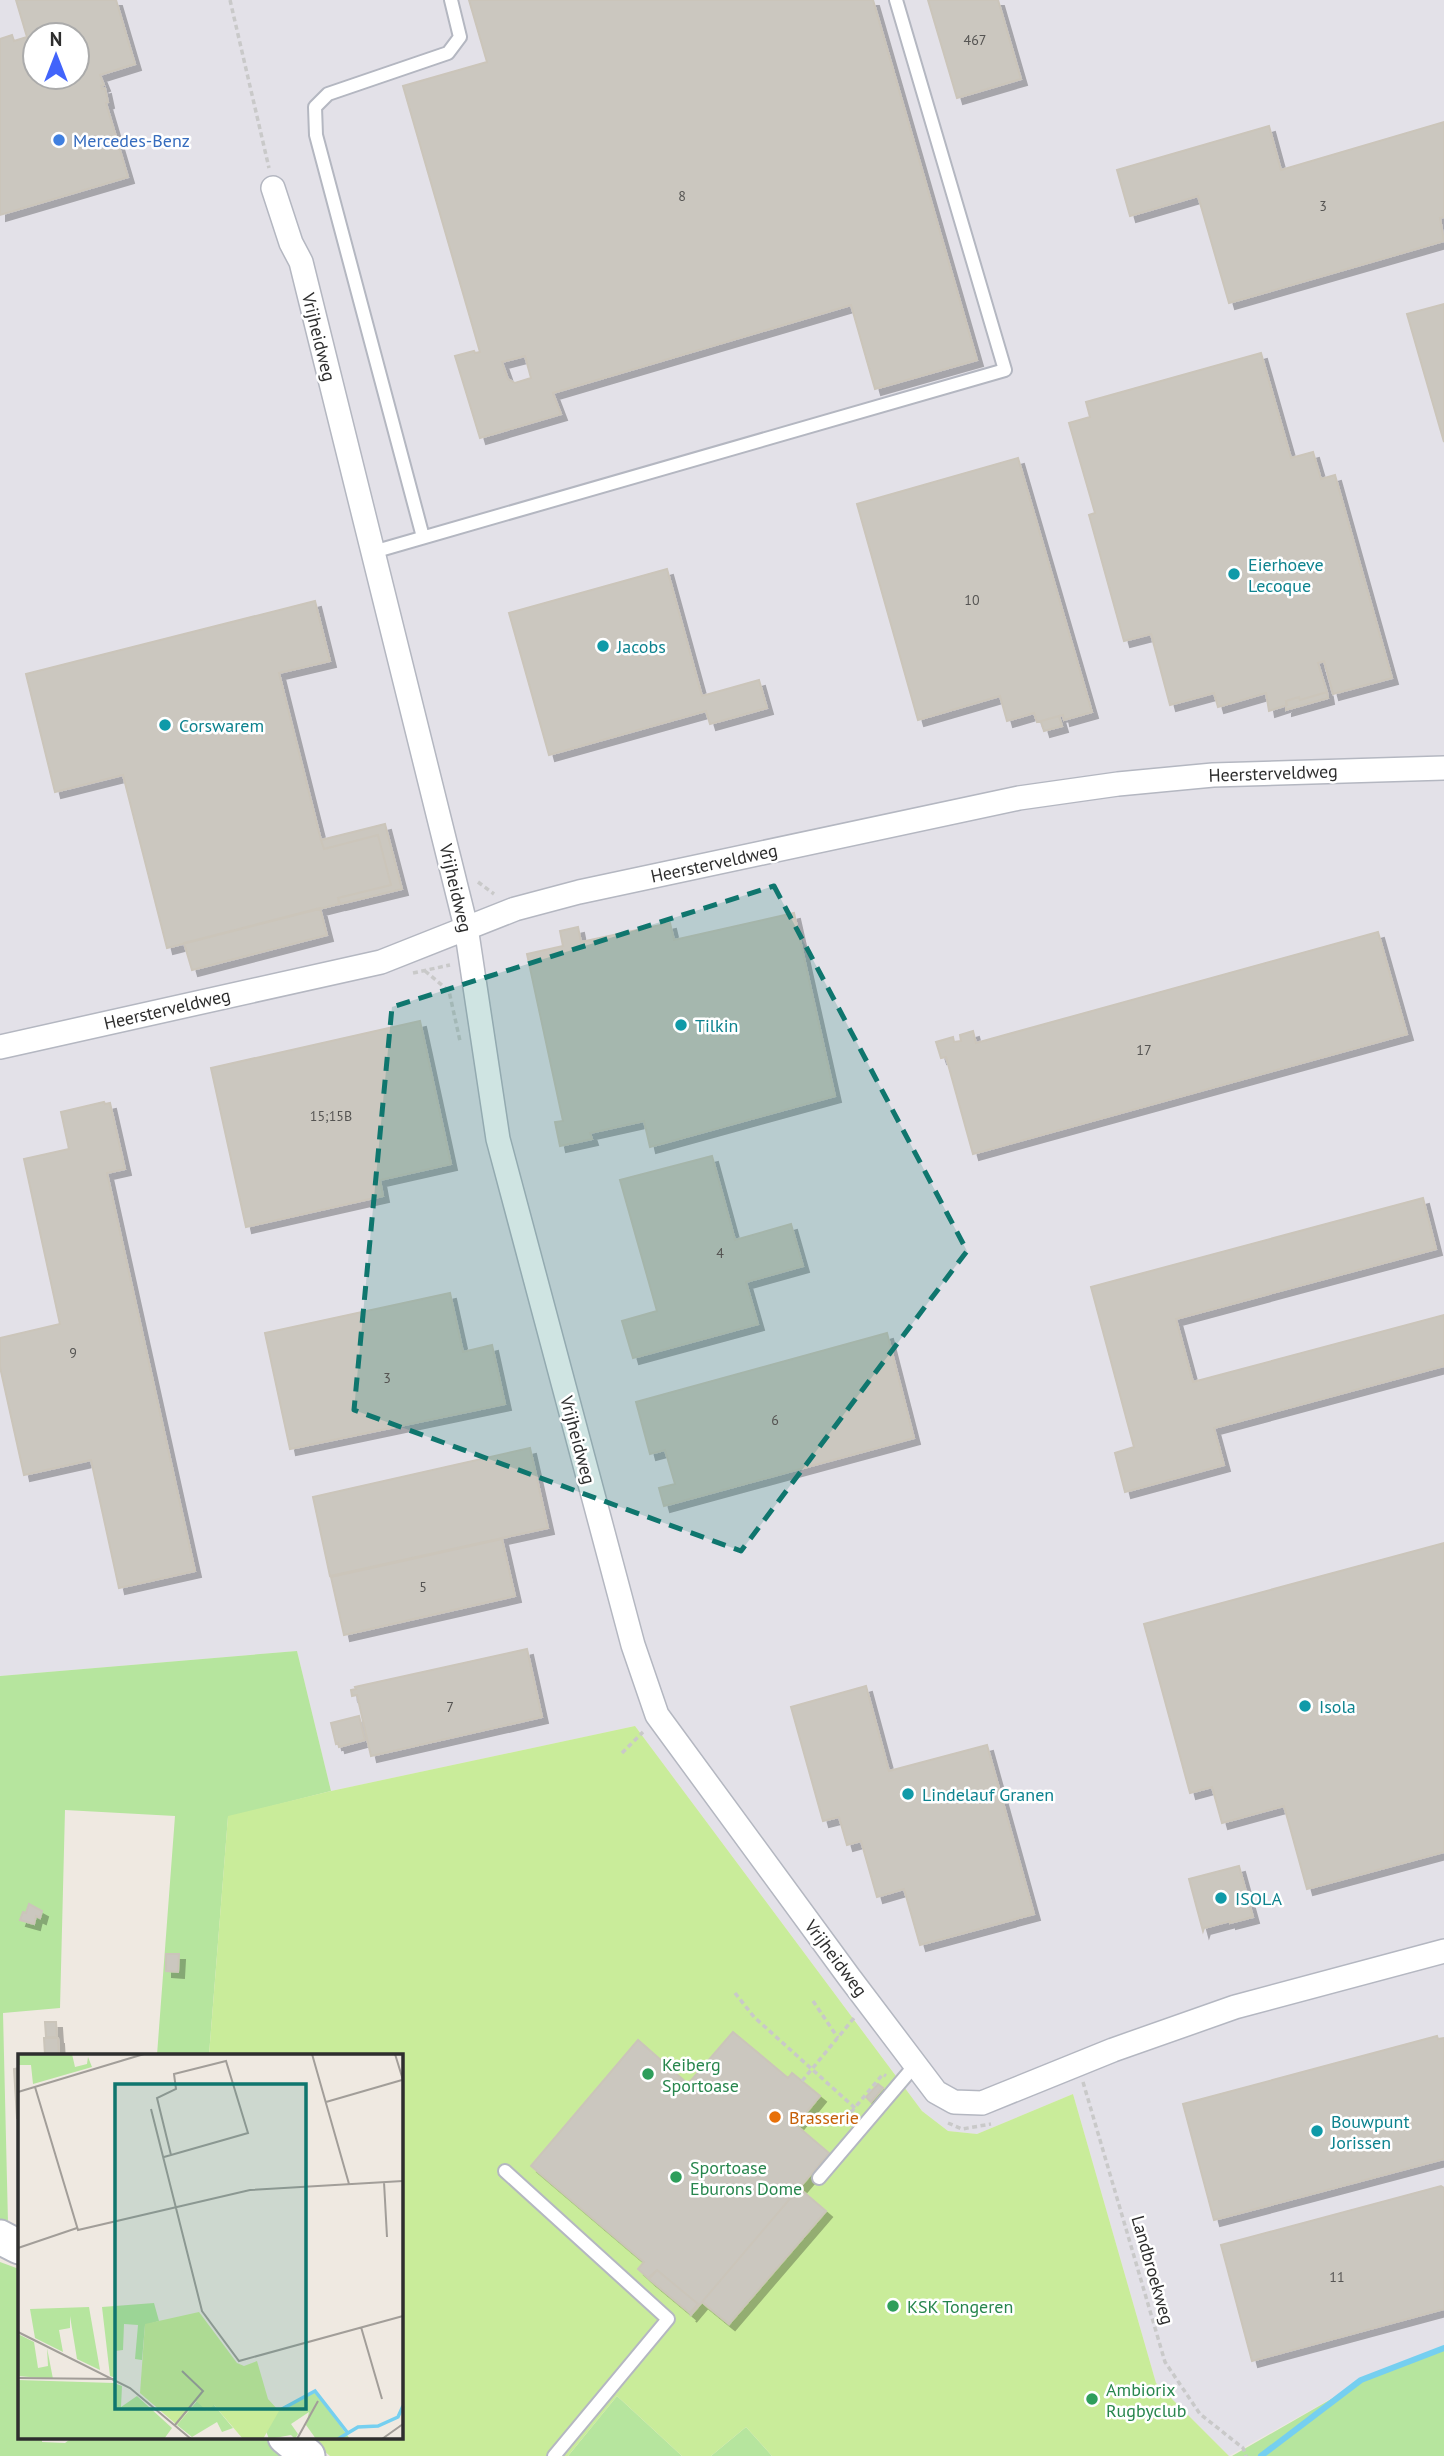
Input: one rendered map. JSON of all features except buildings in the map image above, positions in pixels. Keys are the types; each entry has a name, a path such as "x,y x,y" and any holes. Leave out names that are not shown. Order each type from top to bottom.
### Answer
{"main road":[{"path":"0,2238 18,2247"},
{"path":"286,2438 308,2456"}],"street":[{"name":"Vrijheidweg","path":"274,188 291,243 300,262 466,927 498,1139 633,1645 657,1715 849,1978 936,2092 954,2102 982,2103 1235,2007 1444,1951"},
{"name":"Heersterveldweg","path":"0,1047 381,962 515,909 579,892 1019,798 1118,784 1213,775 1444,768"}],"lane":[{"path":"423,537 316,135 315,107 328,94 448,53 460,37 451,0"},
{"path":"373,552 1005,370 896,0"},
{"path":"819,2178 916,2064"},
{"path":"505,2171 668,2319 554,2456"}],"path":[{"path":"230,0 274,188"},
{"path":"425,971 449,991 461,1044"},
{"path":"735,1993 754,2017 855,2108"},
{"path":"813,2001 838,2038"},
{"path":"802,2081 868,2001"},
{"name":"Landbroekweg","path":"1079,2064 1165,2362 1200,2414 1243,2448 1246,2456"},
{"path":"939,2120 962,2129 985,2127 997,2122"}],"highlighted area":[{"path":"774,886 967,1251 741,1551 354,1410 392,1007"}],"shaded area":[{"path":"0,0 1444,0 1444,2349 1366,2379 1229,2456 1156,2383 1073,2094 977,2134 948,2131 922,2111 635,1726 331,1791 297,1651 0,1676"}],"green space":[{"path":"297,1651 331,1791 228,1817 209,2054 157,2054 175,1816 65,1810 60,2008 3,2013 8,2223 0,2219 0,1676"},
{"name":"Keiberg Sportoase","path":"635,1726 922,2111 948,2131 977,2134 1073,2094 1156,2383 1229,2456 772,2456 746,2427 711,2456 682,2456 617,2396 568,2456 330,2456 309,2438 402,2438 402,2054 209,2054 228,1816 331,1791"},
{"path":"0,2262 18,2269 18,2438 42,2438 42,2442 65,2443 72,2438 268,2438 290,2456 0,2456"},
{"path":"1444,2349 1444,2456 1232,2456 1366,2379"},
{"path":"617,2396 682,2456 568,2456"},
{"path":"746,2427 772,2456 711,2456"}],"waterway":[{"path":"1261,2456 1361,2380 1444,2348"}],"place":[{"name":"Mercedes-Benz","path":"59,140"},
{"name":"Eierhoeve Lecoque","path":"1234,574"},
{"name":"Jacobs","path":"603,646"},
{"name":"Corswarem","path":"165,725"},
{"name":"Tilkin","path":"681,1025"},
{"name":"Isola","path":"1305,1706"},
{"name":"Lindelauf Granen","path":"908,1794"},
{"name":"ISOLA","path":"1221,1898"},
{"name":"Keiberg Sportoase","path":"648,2074"},
{"name":"Brasserie","path":"775,2117"},
{"name":"Bouwpunt Jorissen","path":"1317,2131"},
{"name":"Sportoase Eburons Dome","path":"676,2177"},
{"name":"KSK Tongeren","path":"893,2306"},
{"name":"Ambiorix Rugbyclub","path":"1092,2399"}]}
